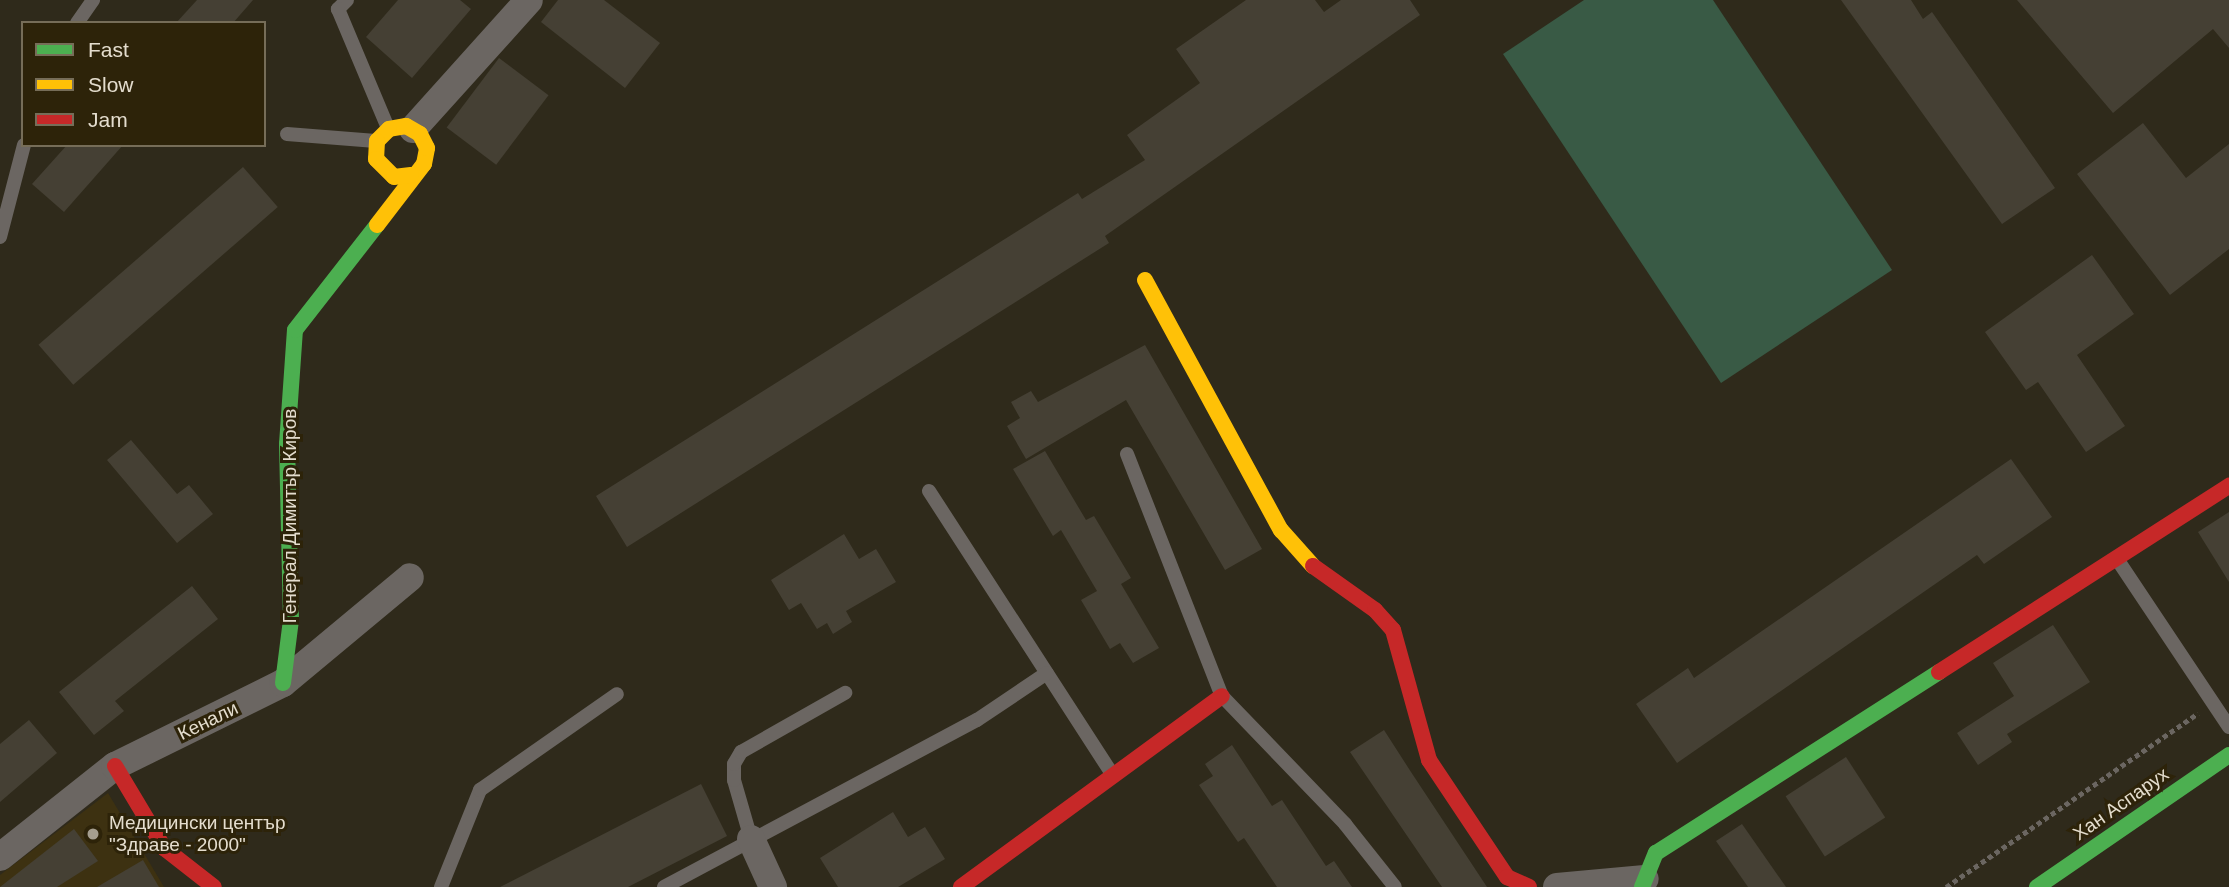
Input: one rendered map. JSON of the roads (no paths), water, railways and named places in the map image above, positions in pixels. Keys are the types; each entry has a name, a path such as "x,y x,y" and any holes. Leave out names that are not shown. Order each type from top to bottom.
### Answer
{"street":[{"path":"385,210 379,154 529,0"},
{"path":"379,154 394,177 411,175 427,156 424,141 401,129"},
{"name":"Генерал Димитър Киров","path":"283,683 291,620 287,444 295,330 411,175"},
{"path":"1145,280 1280,530 1300,556 1375,610 1393,630 1429,760 1507,877 1529,887"},
{"path":"1557,887 1643,883 1656,853 2229,486"},
{"name":"Кенали","path":"0,857 115,766 283,683 410,577"},
{"path":"961,887 1222,696"},
{"name":"Хан Аспарух","path":"2036,887 2229,755"},
{"path":"115,766 164,848 215,887"},
{"path":"751,839 773,887"}],"lane":[{"path":"78,21 93,0"},
{"path":"346,0 338,9 401,129"},
{"path":"287,134 379,154"},
{"path":"0,237 23,147"},
{"path":"1127,454 1222,696 1345,824 1395,887"},
{"path":"929,491 1113,775"},
{"path":"2116,558 2229,727"},
{"path":"664,887 977,720 1047,673"},
{"path":"751,839 734,780 734,764 741,752 845,693"},
{"path":"441,887 480,790 617,694"}],"place":[{"name":"Медицински център \"Здраве - 2000\"","path":"93,834"}]}
